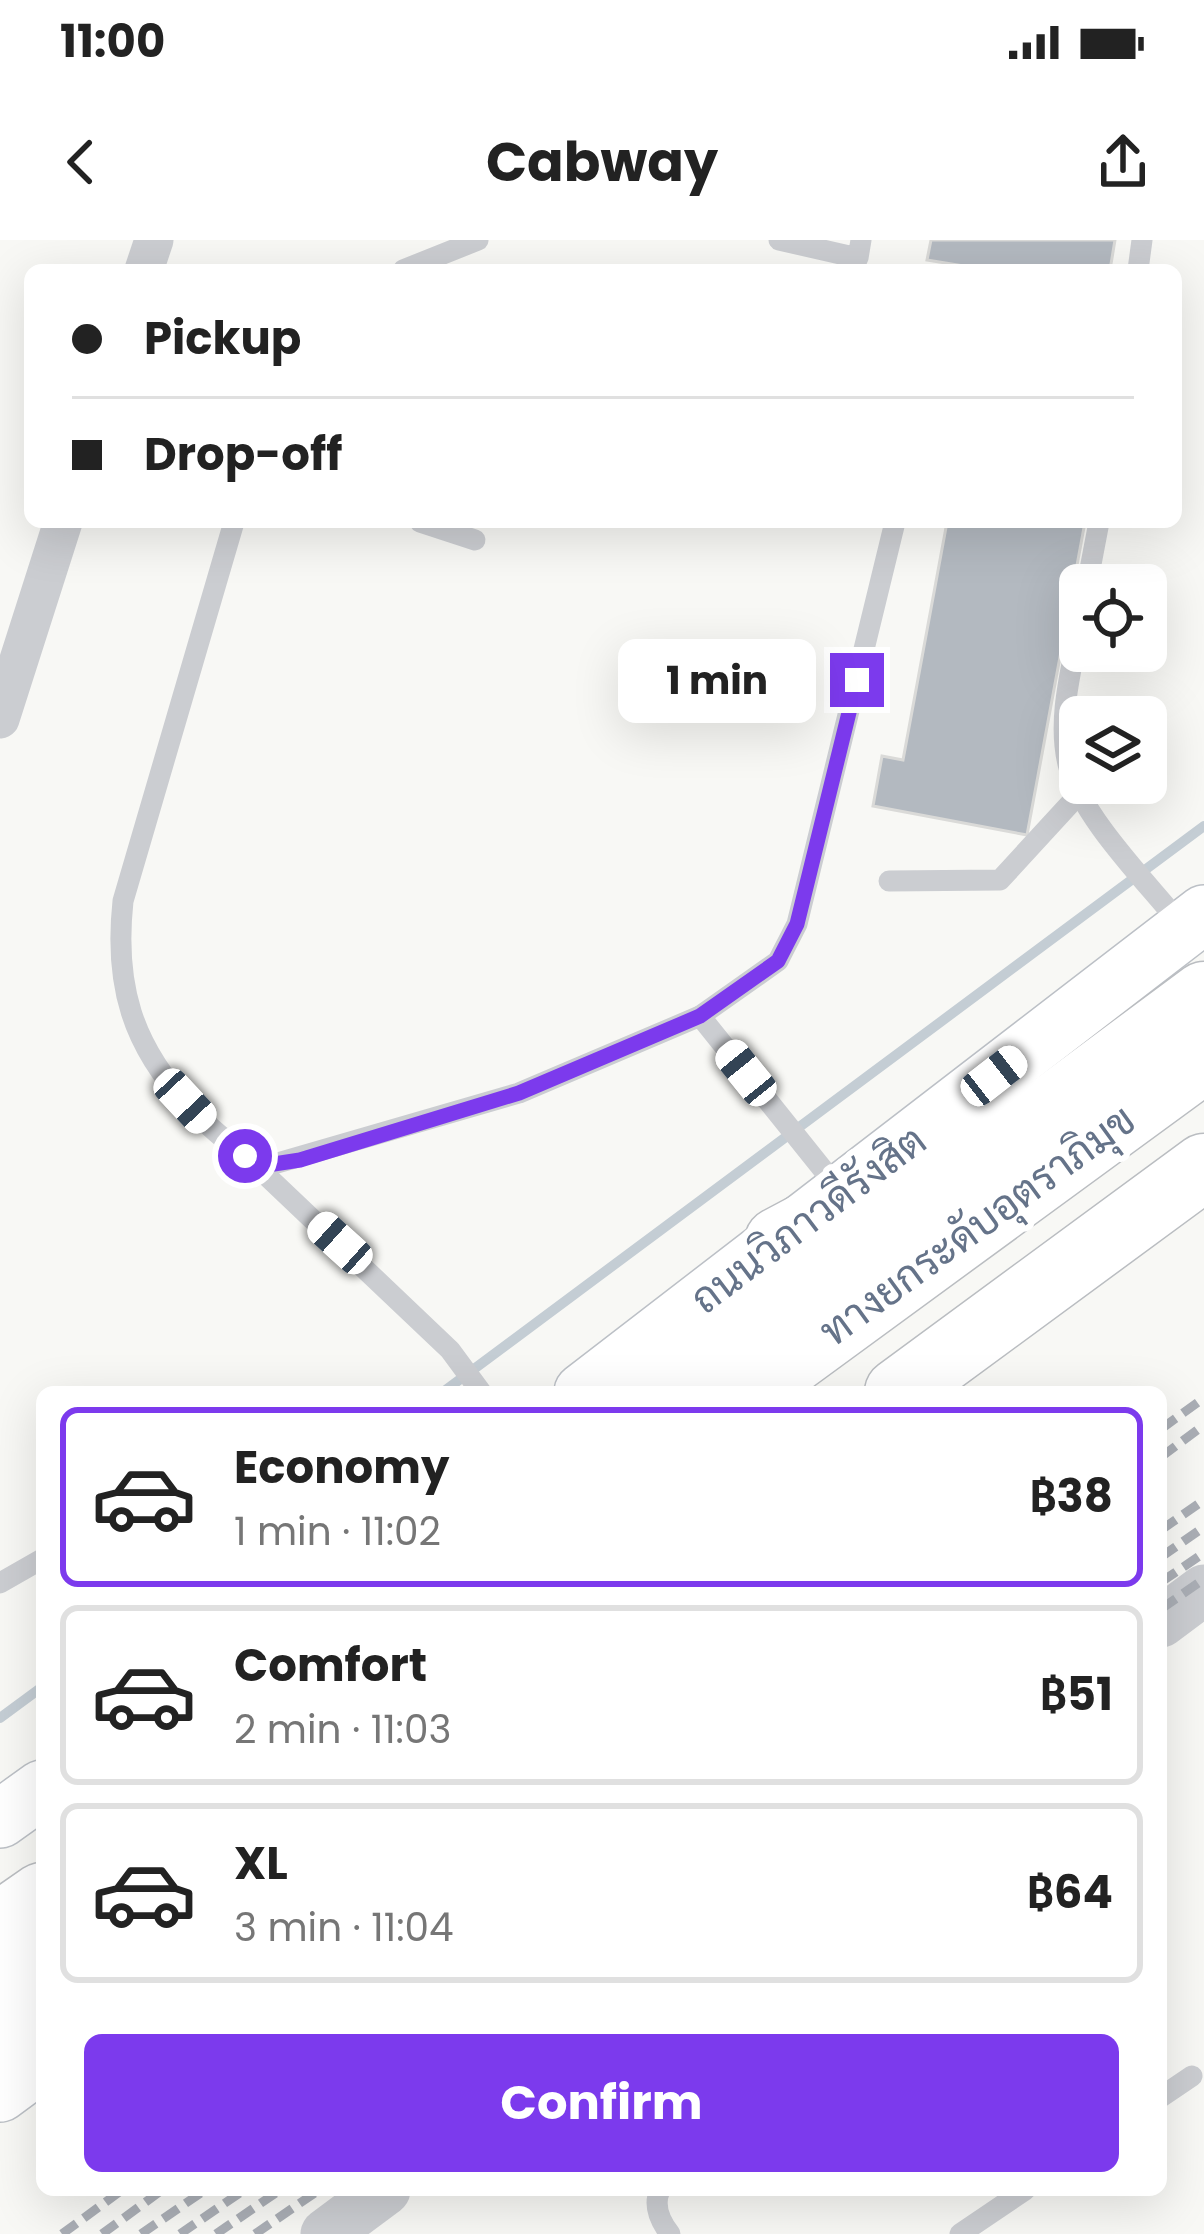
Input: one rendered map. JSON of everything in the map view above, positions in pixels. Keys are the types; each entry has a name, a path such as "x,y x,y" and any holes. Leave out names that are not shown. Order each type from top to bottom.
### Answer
{"highway":[{"name":"ถนนวิภาวดีรังสิต","path":"677,1386 1204,995"},
{"name":"ทางยกระดับอุตราภิมุข","path":"757,1386 1204,1059"},
{"path":"778,1240 1094,1073"},
{"name":"ทางยกระดับอุตราภิมุข","path":"826,1386 1204,1113"},
{"path":"907,1386 1194,1188"},
{"path":"956,1386 1194,1188"},
{"path":"0,1890 36,1865"},
{"path":"0,1925 36,1900"},
{"path":"0,1985 36,1958"},
{"path":"0,2049 36,2023"}],"main road":[{"name":"ถนนวิภาวดีรังสิต","path":"591,1386 778,1240 827,1174 1183,915"},
{"path":"0,1819 36,1793"},
{"path":"0,2093 36,2066"}],"street":[{"path":"0,718 60,528"},
{"path":"1167,1618 1204,1590"},
{"path":"326,2234 377,2196"}],"lane":[{"path":"419,264 478,240"},
{"path":"779,240 859,256"},
{"path":"232,528 133,853 118,943 134,1031 158,1073 450,1350 477,1386"},
{"path":"438,528 475,540"},
{"path":"245,1156 274,1164 300,1160 519,1093 700,1016 778,961 797,924 894,528"},
{"path":"1091,564 1098,528"},
{"path":"889,880 1000,880 1070,804"},
{"path":"1087,804 1183,915"},
{"path":"700,1016 827,1174"},
{"path":"0,1583 36,1562"},
{"path":"1167,2093 1192,2076"},
{"path":"657,2196 661,2223 670,2234"},
{"path":"960,2234 1015,2196"}],"building":[{"path":"931,240 1115,240 1111,264 927,260"},
{"path":"946,528 1084,528 1077,564 1059,564 1059,662 1027,835 873,806 882,756 903,760"}],"waterway":[{"path":"451,1386 1204,826"},
{"path":"0,1718 36,1691"}],"railway":[{"path":"1167,1425 1204,1398"},
{"path":"1167,1453 1204,1425"},
{"path":"1167,1526 1204,1500"},
{"path":"1167,1553 1204,1527"},
{"path":"1167,1578 1204,1553"},
{"path":"1167,1605 1204,1579"},
{"path":"62,2234 114,2196"},
{"path":"102,2234 154,2196"},
{"path":"141,2234 196,2196"},
{"path":"180,2234 235,2196"},
{"path":"216,2234 271,2196"},
{"path":"255,2234 310,2196"}],"route":[{"path":"245,1156 274,1164 300,1160 519,1093 700,1016 763,974 778,961 797,924 857,680"}]}
